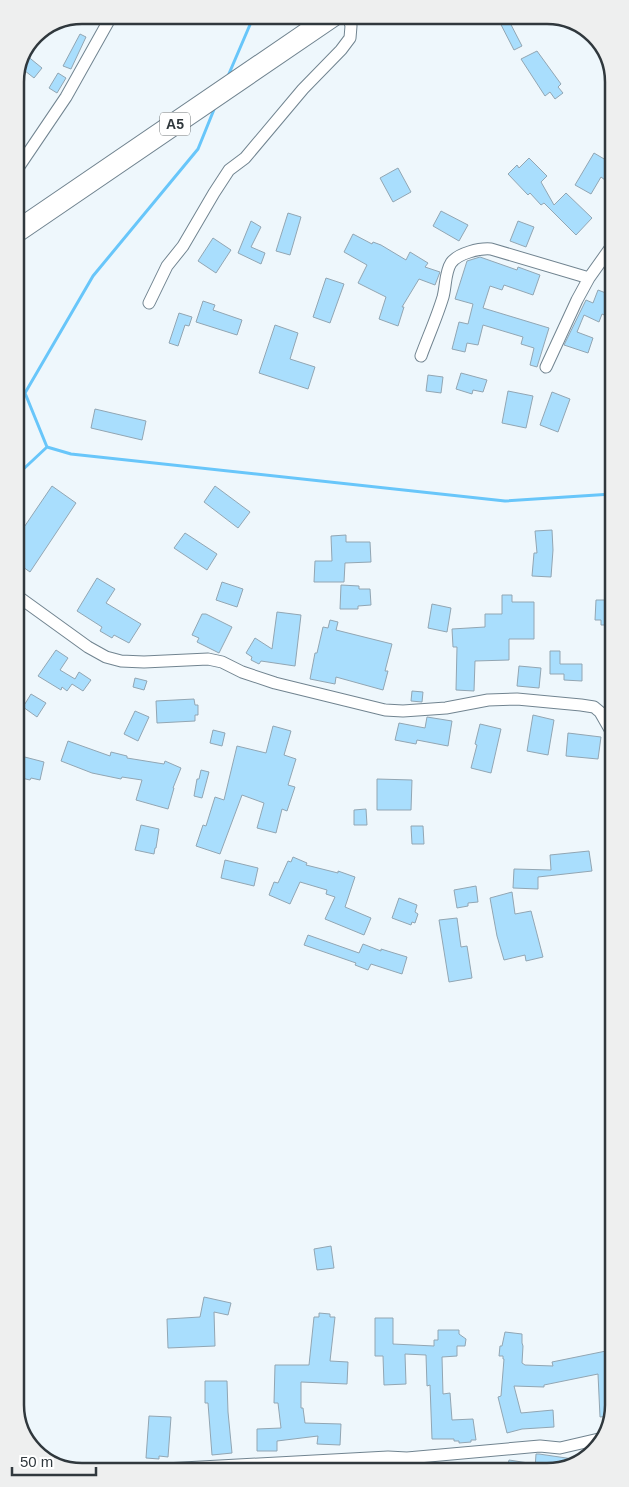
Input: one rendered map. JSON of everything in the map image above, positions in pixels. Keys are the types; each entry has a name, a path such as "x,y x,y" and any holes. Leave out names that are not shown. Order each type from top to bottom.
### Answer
{"highway":[{"name":"A5","path":"24,227 321,24"}],"street":[{"path":"24,159 66,97 107,24"},
{"path":"149,303 167,266 183,246 229,170 245,158 303,88 341,50 350,38 351,24"},
{"path":"421,356 443,296 448,270 452,261 468,253 480,248 491,249 589,278"},
{"path":"546,368 577,300 589,278 605,255"},
{"path":"24,601 88,648 106,657 121,661 144,662 208,659 222,662 242,672 275,683 385,710 403,711 446,708 488,700 517,700 594,707 600,712 605,721"},
{"path":"277,1463 388,1457 407,1458 540,1446 560,1448 593,1440"},
{"path":"388,1457 390,1463"},
{"path":"404,1463 407,1458"}],"building":[{"path":"501,24 511,24 522,46 514,50"},
{"path":"80,34 86,37 71,69 63,66"},
{"path":"537,51 561,84 558,87 563,93 555,99 550,92 545,96 521,59"},
{"path":"29,58 42,68 34,78 25,71"},
{"path":"58,73 66,78 57,93 49,88"},
{"path":"594,153 605,159 605,180 601,177 591,194 575,185"},
{"path":"529,158 547,176 541,182 554,205 566,193 592,218 576,235 544,203 541,205 530,193 528,195 508,174 517,165 519,168"},
{"path":"398,168 411,192 393,202 380,178"},
{"path":"441,211 468,225 459,241 433,226"},
{"path":"288,213 301,217 290,255 276,251"},
{"path":"251,221 261,227 251,247 265,253 261,264 238,253"},
{"path":"518,221 534,227 526,247 510,241"},
{"path":"353,234 372,244 373,242 381,245 406,260 410,252 428,263 425,267 440,272 435,285 419,279 402,307 404,307 398,326 379,319 386,297 358,283 367,265 344,252"},
{"path":"213,238 231,250 216,273 198,261"},
{"path":"480,257 517,270 518,267 540,275 533,295 504,285 502,290 490,286 483,308 549,328 537,367 530,365 534,348 521,344 523,337 483,325 478,345 467,343 465,352 452,349 459,322 468,324 473,304 455,299 467,261"},
{"path":"326,278 344,284 330,323 313,317"},
{"path":"598,290 605,293 605,315 602,314 599,322 584,315 577,332 593,338 588,353 564,345 586,300 593,303"},
{"path":"203,301 215,305 213,310 242,320 237,335 196,322"},
{"path":"179,313 192,317 189,326 185,325 178,346 169,343"},
{"path":"275,325 298,333 290,359 315,367 308,389 259,373"},
{"path":"461,373 487,380 483,392 473,390 472,394 456,389"},
{"path":"428,375 443,377 441,393 426,391"},
{"path":"508,391 533,396 526,428 502,423"},
{"path":"552,392 570,399 558,432 540,425"},
{"path":"95,409 146,421 142,440 91,428"},
{"path":"52,486 76,503 30,572 24,568 24,527"},
{"path":"215,486 250,512 238,528 204,502"},
{"path":"552,530 551,577 532,576 534,553 537,553 535,531"},
{"path":"185,533 217,554 207,570 174,548"},
{"path":"346,535 346,542 370,542 371,562 345,563 344,582 314,582 315,561 332,561 331,536"},
{"path":"97,578 115,589 106,603 141,624 129,643 114,635 112,638 100,631 102,627 77,611"},
{"path":"222,582 243,589 237,607 216,600"},
{"path":"341,585 359,586 359,589 370,589 371,605 358,606 358,609 340,609"},
{"path":"502,595 512,595 512,602 534,602 534,639 509,639 509,660 475,661 474,691 456,690 457,647 453,647 452,629 485,627 485,614 502,614"},
{"path":"596,600 605,600 605,625 601,625 601,620 595,620"},
{"path":"432,604 451,608 447,632 428,628"},
{"path":"277,612 301,615 295,666 261,661 259,664 251,660 252,657 246,653 255,638 272,649"},
{"path":"202,614 206,614 232,627 219,653 197,642 199,638 192,635"},
{"path":"330,620 338,622 336,630 392,644 385,671 388,671 383,690 336,677 335,684 310,679 323,627 328,628"},
{"path":"56,650 68,658 60,670 75,679 79,672 91,680 83,691 72,684 67,691 62,687 61,690 38,676"},
{"path":"550,651 560,651 560,664 582,664 582,681 564,680 564,674 550,674"},
{"path":"519,666 541,668 539,688 517,686"},
{"path":"135,678 147,681 144,690 133,687"},
{"path":"412,691 423,692 422,702 411,701"},
{"path":"31,694 46,703 37,717 24,708"},
{"path":"194,699 195,705 198,705 198,715 195,715 195,721 157,723 156,701"},
{"path":"135,711 149,717 138,741 124,734"},
{"path":"533,715 554,720 548,755 527,751"},
{"path":"427,717 452,721 448,746 417,740 416,744 395,740 399,723 425,728"},
{"path":"480,724 501,729 491,773 471,768"},
{"path":"273,726 291,731 284,755 296,759 288,785 295,787 287,811 282,809 276,833 257,828 264,803 242,795 220,854 196,846 203,825 206,826 215,797 224,800 237,746 266,753"},
{"path":"213,730 225,733 222,746 210,743"},
{"path":"568,733 601,737 598,759 566,756"},
{"path":"68,741 110,756 111,752 127,756 127,758 164,764 165,761 181,768 173,788 168,809 136,800 142,780 122,777 121,779 92,773 61,761"},
{"path":"24,757 44,762 40,780 31,778 30,780 24,779"},
{"path":"201,770 209,772 202,798 194,796 197,779 199,779"},
{"path":"377,779 412,780 411,810 377,810"},
{"path":"366,809 367,825 354,825 354,810"},
{"path":"141,825 159,829 154,854 135,850"},
{"path":"411,826 423,826 424,844 412,844"},
{"path":"589,851 592,871 538,877 538,889 513,888 514,869 551,870 550,855"},
{"path":"293,857 307,863 306,865 338,873 338,871 355,877 345,907 371,918 364,935 325,919 335,897 326,894 327,890 300,882 290,904 269,895 274,882 278,883 288,861 291,862"},
{"path":"225,860 258,868 254,886 221,878"},
{"path":"476,886 478,902 468,903 468,906 457,908 454,890"},
{"path":"512,892 515,914 531,911 543,957 526,961 525,955 504,960 497,936 490,898"},
{"path":"399,898 417,905 415,912 418,914 415,923 412,922 411,925 392,918"},
{"path":"457,918 461,947 467,946 472,978 449,982 439,920"},
{"path":"308,935 359,953 363,944 381,951 381,949 407,957 402,974 371,964 368,970 355,965 356,963 304,945"},
{"path":"331,1246 334,1268 317,1270 314,1249"},
{"path":"204,1297 231,1303 228,1315 214,1312 215,1346 168,1348 167,1319 200,1317"},
{"path":"319,1313 330,1314 330,1317 335,1317 330,1361 348,1362 347,1384 301,1382 301,1408 303,1408 305,1423 341,1424 340,1445 317,1444 318,1436 277,1441 277,1451 257,1451 257,1429 281,1428 278,1403 274,1403 275,1365 309,1365 314,1317 319,1317"},
{"path":"375,1318 393,1318 393,1344 434,1346 434,1340 438,1340 438,1330 459,1330 459,1334 466,1339 465,1346 457,1346 457,1356 442,1357 443,1394 450,1393 452,1420 473,1419 476,1440 459,1443 459,1441 454,1441 454,1439 432,1439 430,1385 427,1386 426,1355 405,1354 406,1384 384,1385 383,1356 375,1356"},
{"path":"505,1332 522,1334 522,1363 525,1365 553,1366 552,1362 605,1351 604,1417 600,1417 598,1374 544,1385 544,1387 514,1386 521,1413 553,1410 554,1427 522,1429 507,1433 498,1397 501,1396 504,1359 503,1356 499,1356 500,1346 502,1346"},
{"path":"205,1381 227,1381 232,1453 212,1455 208,1403 205,1403"},
{"path":"149,1416 171,1417 168,1457 159,1456 159,1459 146,1458"},
{"path":"536,1454 570,1458 558,1462 535,1463"},
{"path":"509,1460 528,1463 508,1463"}],"waterway":[{"path":"228,76 250,24"},
{"path":"24,469 47,447 25,393 93,276 198,149 215,107"},
{"path":"47,447 71,454 505,501 605,494"}]}
